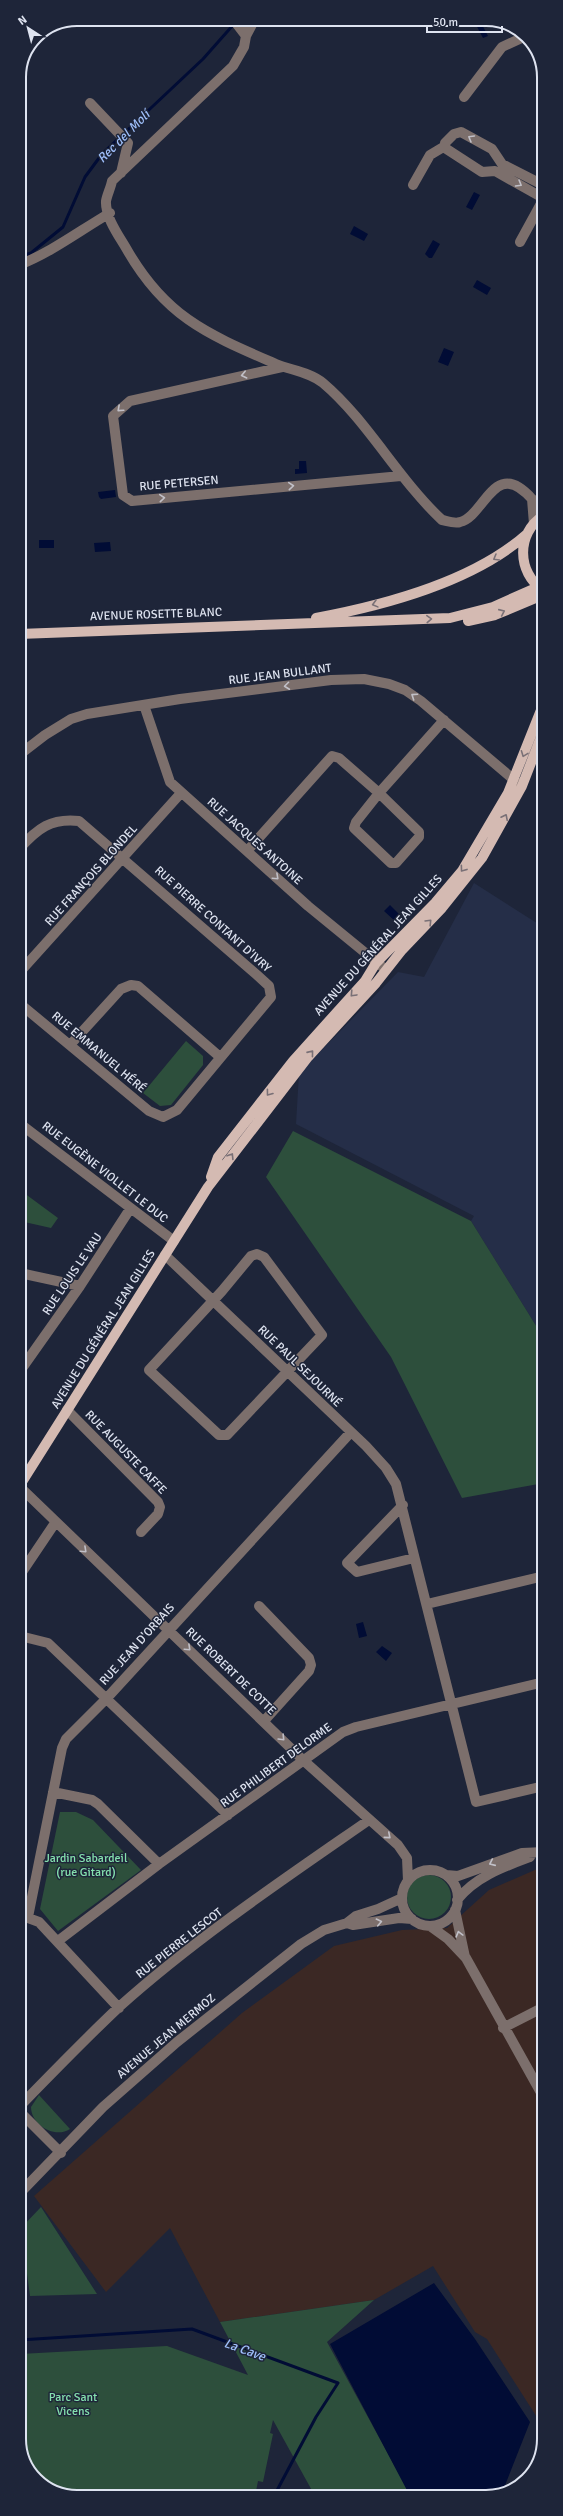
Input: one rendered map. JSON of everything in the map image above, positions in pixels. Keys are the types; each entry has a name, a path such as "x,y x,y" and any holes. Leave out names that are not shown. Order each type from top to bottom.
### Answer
{"main road":[{"path":"537,521 527,534 523,546 525,568 537,584"},
{"name":"AVENUE ROSETTE BLANC","path":"295,622 329,616 428,588 488,562 507,552 527,534"},
{"name":"AVENUE ROSETTE BLANC","path":"26,634 295,622 450,618 493,607 537,592"},
{"name":"AVENUE DU GÉNÉRAL JEAN GILLES","path":"26,1476 208,1187 308,1057 376,983 385,969 469,877 503,822 518,783 537,724"},
{"name":"AVENUE DU GÉNÉRAL JEAN GILLES","path":"208,1187 218,1157 238,1130 313,1038 365,981 376,963 435,903 462,871 518,783 537,744"}],"street":[{"path":"239,26 246,36"},
{"path":"251,26 246,36 244,47 233,66 112,181 106,202 113,224 137,266 166,301 181,316 227,343 309,376 327,386 337,396 401,476 430,509 442,520 449,522 460,522 472,516 493,489 503,485 513,485 524,490 537,502"},
{"path":"464,97 502,47 520,39"},
{"path":"90,103 128,143 121,173"},
{"path":"413,185 430,156 445,146 448,138 461,132 492,149 498,167 537,195"},
{"path":"445,146 452,153 482,172 498,167 537,183"},
{"path":"520,242 537,210"},
{"path":"26,262 60,246 87,226 110,213"},
{"name":"RUE PETERSEN","path":"282,366 130,401 121,407 113,416 123,495 132,500 401,476"},
{"path":"532,499 534,524"},
{"name":"RUE JEAN BULLANT","path":"26,750 45,735 71,719 95,712 331,680 364,679 389,684 406,690 518,783"},
{"name":"RUE JACQUES ANTOINE","path":"144,706 170,782 181,794 376,963 385,969"},
{"path":"247,851 332,756 339,758 379,793 419,832 418,837 396,863 391,863 354,828 356,822 379,793 444,720"},
{"name":"RUE FRANÇOIS BLONDEL","path":"26,964 181,794"},
{"name":"RUE PIERRE CONTANT D'IVRY","path":"26,841 44,826 62,819 79,822 124,858 269,986 271,997 268,1002 220,1057 177,1110 164,1117"},
{"path":"70,1045 121,988 131,985 138,986 220,1057"},
{"name":"RUE EMMANUEL HÉRÉ","path":"26,1009 149,1111 164,1117"},
{"name":"RUE EUGÈNE VIOLLET LE DUC","path":"26,1128 130,1209 174,1241"},
{"name":"RUE LOUIS LE VAU","path":"26,1362 80,1286 130,1209"},
{"path":"257,1254 264,1257 322,1335 227,1435 219,1435 149,1370 213,1301 251,1256 257,1254"},
{"name":"RUE PAUL SEJOURNÉ","path":"165,1255 351,1432 386,1468 396,1484 403,1505 414,1558 427,1604 476,1802 537,1788"},
{"path":"26,1274 80,1286"},
{"name":"RUE AUGUSTE CAFFE","path":"67,1410 158,1502 160,1507 158,1514 141,1532"},
{"name":"RUE JEAN D'ORBAIS","path":"26,1907 66,1739 106,1699 168,1629 351,1432"},
{"name":"RUE ROBERT DE COTTE","path":"26,1492 55,1523 264,1720 303,1760 398,1845 407,1858 408,1880"},
{"path":"403,1505 347,1563 357,1572 414,1558"},
{"path":"26,1566 55,1523"},
{"path":"427,1604 537,1578"},
{"path":"259,1606 309,1658 311,1665 309,1671 264,1720"},
{"path":"26,1638 48,1643 228,1815"},
{"name":"RUE PHILIBERT DELORME","path":"58,1941 159,1864 343,1732 356,1727 537,1684"},
{"path":"53,1792 92,1800 98,1804 159,1864"},
{"name":"RUE PIERRE LESCOT","path":"26,2100 119,2008 169,1966 269,1890 369,1820"},
{"path":"537,1853 522,1853 458,1876 446,1875 430,1870 422,1871 408,1880 402,1898 404,1910 412,1919 430,1926 448,1939 466,1958 503,2028 537,2086"},
{"path":"430,1926 445,1921 465,1890 483,1877 537,1856"},
{"path":"446,1875 455,1886 456,1905 466,1958"},
{"name":"AVENUE JEAN MERMOZ","path":"26,2187 61,2153 103,2107 177,2042 301,1944 324,1930 347,1923 356,1916 378,1910 402,1898"},
{"path":"26,1917 39,1922 119,2008"},
{"name":"AVENUE JEAN MERMOZ","path":"347,1923 353,1925 398,1918 412,1919"},
{"path":"503,2028 537,2011"},
{"path":"26,2118 61,2153"}],"shaded area":[{"path":"477,26 483,26 488,36 483,38"},
{"path":"474,192 480,195 472,210 466,207"},
{"path":"354,226 368,234 364,241 350,234"},
{"path":"433,240 440,244 432,258 429,258 425,254"},
{"path":"477,280 491,288 487,295 473,287"},
{"path":"444,348 454,352 448,366 438,362"},
{"path":"299,461 306,461 307,473 295,474 295,469 299,469"},
{"path":"115,490 116,497 101,499 99,497 98,492"},
{"path":"39,540 54,540 54,548 39,548"},
{"path":"110,542 111,551 95,552 94,543"},
{"path":"474,883 537,923 537,1327 471,1221 474,1216 296,1124 299,1073 398,972 424,977"},
{"path":"390,905 401,916 396,922 384,911"},
{"path":"363,1622 367,1636 359,1638 356,1624"},
{"path":"382,1646 392,1653 386,1661 376,1652"},
{"path":"537,1869 537,2417 487,2339 475,2332 433,2266 374,2300 220,2322 170,2228 106,2292 34,2196 242,2013 334,1946 402,1930 447,1928 489,1890"},
{"path":"434,2283 475,2339 530,2422 505,2486 496,2489 486,2490 407,2490 330,2344"}],"green space":[{"path":"186,1041 203,1056 203,1065 171,1105 160,1106 143,1093"},
{"path":"293,1131 471,1221 537,1327 537,1484 462,1498 391,1357 266,1177"},
{"path":"26,1194 58,1218 51,1228 26,1222"},
{"name":"Jardin Sabardeil (rue Gitard)","path":"60,1812 76,1812 93,1820 141,1870 58,1931 40,1909"},
{"path":"429,1875 441,1879 447,1885 451,1897 447,1909 441,1915 429,1919 417,1915 411,1909 407,1897 411,1885 417,1879"},
{"path":"39,2095 70,2129 64,2132 58,2132 51,2131 39,2125 32,2114 31,2107"},
{"path":"41,2207 97,2294 30,2296 26,2266 26,2223"},
{"name":"Parc Sant Vicens","path":"374,2300 327,2342 408,2490 312,2490 273,2420 270,2433 273,2434 263,2482 258,2481 256,2490 74,2490 58,2486 39,2473 30,2458 27,2449 26,2354 167,2346 248,2375 220,2322"}],"waterway":[{"name":"Rec del Molí","path":"26,255 31,253 63,227 85,177 102,154 203,59 232,26"},
{"name":"La Cave","path":"26,2340 192,2329 338,2383 316,2417 277,2490"}]}
